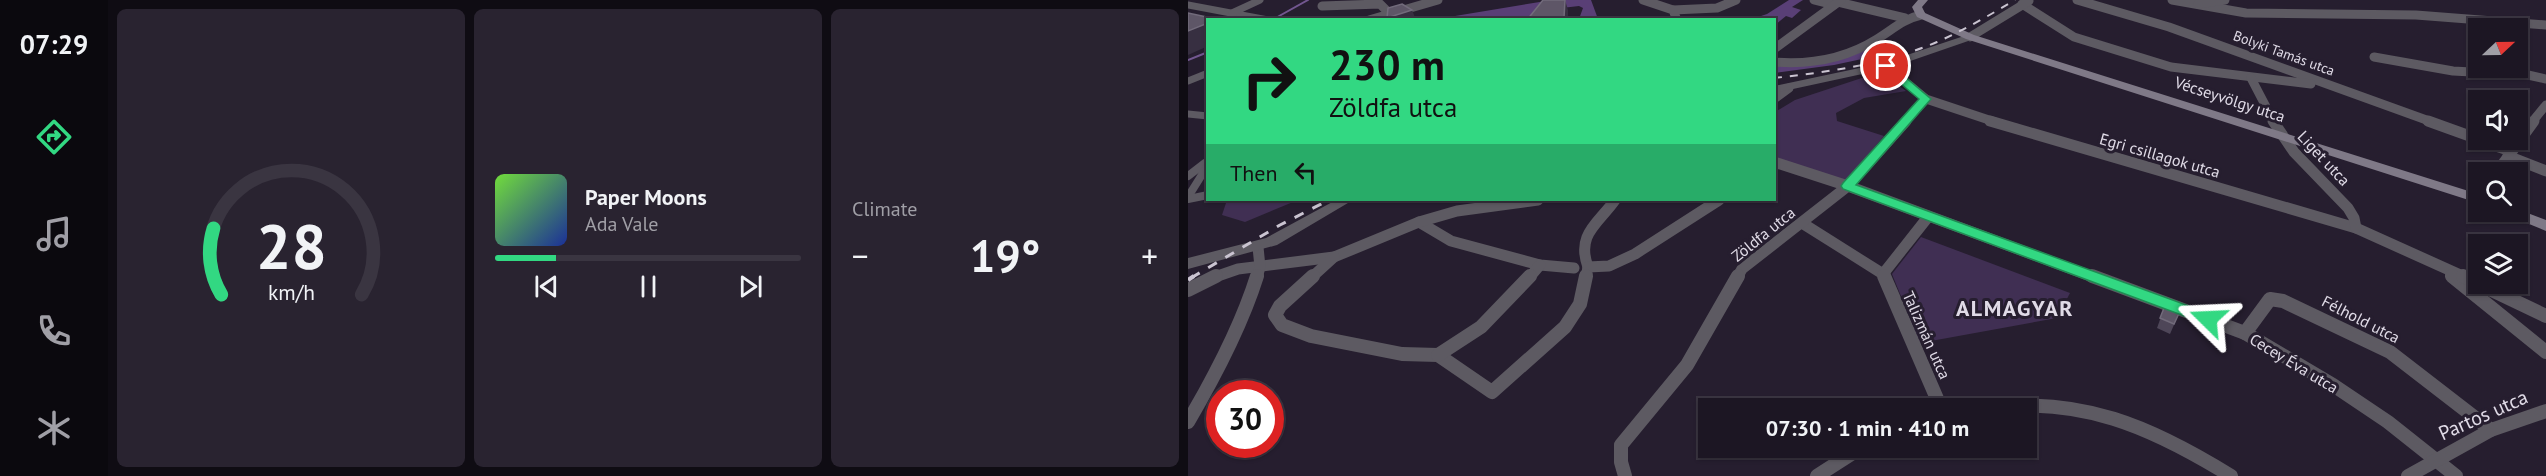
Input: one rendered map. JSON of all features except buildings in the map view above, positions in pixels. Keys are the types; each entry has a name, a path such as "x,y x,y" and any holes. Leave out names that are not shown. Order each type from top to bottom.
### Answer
{"main road":[{"path":"1921,15 1917,7 1923,0"},
{"name":"Vécseyvölgy utca","path":"1921,15 1970,37 2468,196"},
{"path":"2528,219 2546,226"}],"street":[{"path":"1232,13 1260,0"},
{"path":"1333,0 1322,6 1380,4 1389,12"},
{"path":"1374,18 1438,0"},
{"path":"1643,0 1673,10 1718,8 1736,0"},
{"path":"1682,9 1698,0"},
{"path":"1814,0 1838,2 1905,18 1921,15"},
{"name":"Bolyki Tamás utca","path":"2077,0 2169,27 2468,136"},
{"path":"2172,0 2188,5 2262,15 2398,14 2546,25"},
{"path":"2188,5 2225,0"},
{"path":"1776,48 1838,2"},
{"path":"1776,90 1886,66 1970,37 2026,2 2074,37 2171,67 2330,87"},
{"path":"1188,5 1260,18"},
{"path":"1673,10 1676,18"},
{"path":"1776,63 1824,61 1841,57 1859,50 1892,30 1905,18"},
{"path":"2374,57 2453,71 2528,75 2546,79"},
{"name":"Egri csillagok utca","path":"1886,66 1926,99 2033,135 2356,228 2468,278"},
{"path":"1188,81 1206,74"},
{"name":"Liget utca","path":"2251,78 2280,134 2302,163 2350,208 2357,221 2356,228"},
{"path":"1776,98 1789,88"},
{"name":"Zöldfa utca","path":"1625,476 1621,462 1621,445 1687,365 1742,269 1848,186 1926,99"},
{"path":"2504,162 2546,105"},
{"path":"1188,114 1206,116"},
{"name":"Bolyki Tamás utca","path":"2500,150 2546,171"},
{"name":"Cecey Éva utca","path":"1776,163 1848,186 2245,333 2333,386 2438,459 2456,476"},
{"path":"1191,175 1206,164"},
{"path":"1188,198 1206,166"},
{"path":"1188,198 1206,195"},
{"path":"1188,264 1203,258 1258,247 1277,240 1344,201"},
{"path":"1188,290 1230,272 1334,257 1419,222 1457,210 1530,201"},
{"path":"1438,355 1492,392 1566,327 1580,304 1585,237 1614,201"},
{"path":"1419,222 1451,241 1540,265 1581,268 1609,266 1635,254 1717,201"},
{"path":"1802,224 1883,274 1928,217"},
{"path":"1188,422 1209,387 1250,299 1260,267 1258,247"},
{"path":"1334,257 1280,306 1275,315 1282,325 1311,336 1402,354 1438,355 1451,349 1488,321 1540,265"},
{"name":"Egri csillagok utca","path":"2433,262 2546,352"},
{"name":"Talizmán utca","path":"1883,274 1937,398"},
{"name":"Egri csillagok utca","path":"2501,294 2546,316"},
{"name":"Félhold utca","path":"2245,333 2270,299 2283,301 2390,352 2491,430"},
{"path":"2037,405 2113,416 2173,442 2231,476"},
{"name":"Partos utca","path":"2408,476 2491,430 2546,411"},
{"path":"1817,476 1845,458"}],"shaded area":[{"path":"1552,0 1591,0 1598,18 1579,18 1583,8 1579,6 1553,9 1539,18 1455,18 1455,16"},
{"path":"1789,0 1803,0 1792,7 1801,10 1792,18 1786,16 1776,24 1776,18 1755,18 1767,14"},
{"path":"1878,43 1888,48 1862,59 1776,73 1776,64 1788,65"},
{"path":"1880,72 1906,91 1864,98 1836,113 1837,121 1884,136 1845,182 1776,160 1776,111 1795,100"},
{"path":"1227,201 1296,201 1245,222 1222,215"},
{"path":"1921,237 2070,293 2057,318 1920,343 1892,274"}],"waterway":[{"path":"1276,18 1308,0"},
{"path":"1188,60 1206,53"}],"railway":[{"path":"1776,78 1836,70 1918,50 1977,22 2015,0"},
{"path":"1191,278 1280,225 1327,201"}],"district":[{"name":"ALMAGYAR","path":"2015,308"}],"route":[{"path":"1886,66 1926,99 1848,186 2208,319"}]}
